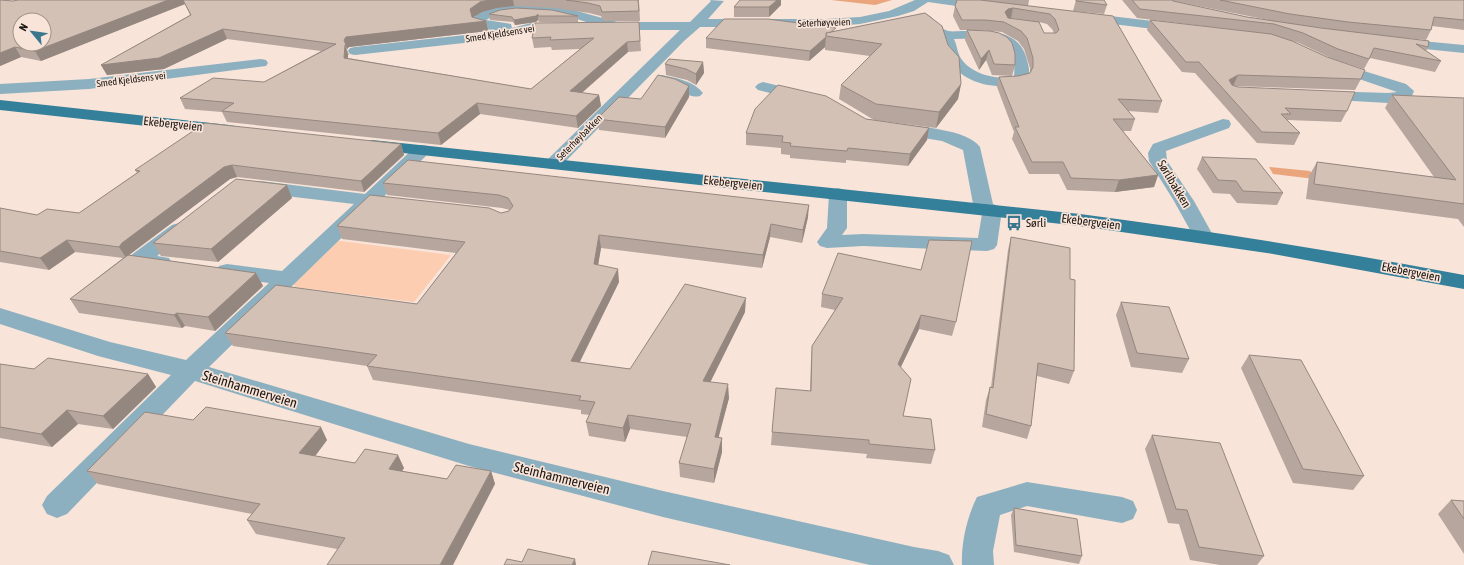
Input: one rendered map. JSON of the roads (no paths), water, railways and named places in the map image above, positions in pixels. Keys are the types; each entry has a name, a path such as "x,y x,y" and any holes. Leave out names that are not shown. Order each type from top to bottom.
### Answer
{"main road":[{"name":"Ekebergveien","path":"0,105 243,131"},
{"name":"Ekebergveien","path":"352,143 988,210 1204,237 1464,282"}],"street":[{"path":"493,0 508,9"},
{"name":"Seterhøybakken","path":"553,164 695,25 718,1 716,0"},
{"name":"Seterhøyveien","path":"695,25 854,22 905,10 924,0"},
{"path":"933,0 995,7"},
{"path":"531,27 495,27 480,22 479,19 484,14 499,9 544,8 562,10 616,26"},
{"path":"905,10 937,16"},
{"path":"923,14 929,25 944,35 948,40 953,58 960,66 970,73 981,78 994,81 1021,80 1022,71 1020,59 1013,44 1009,41 996,37 944,35"},
{"path":"1074,16 1193,29"},
{"name":"Smed Kjeldsens vei","path":"355,51 500,35 531,27 695,25"},
{"path":"1390,42 1464,50"},
{"path":"1310,95 1388,98 1406,95 1406,91 1401,87 1322,61"},
{"name":"Smed Kjeldsens vei","path":"0,89 89,84 260,63"},
{"path":"641,77 678,83 695,93"},
{"path":"763,87 816,99"},
{"name":"Sørlibakken","path":"1204,237 1184,200 1158,161 1157,153 1159,148 1223,124"},
{"path":"838,194 837,228 827,242 871,240 987,245 988,210 980,186 971,147 962,141 950,137 884,127"},
{"name":"Steinhammerveien","path":"57,504 286,278 379,201 422,150"},
{"path":"245,185 379,201"},
{"path":"176,265 138,260 194,217"},
{"path":"208,269 286,278"},
{"name":"Steinhammerveien","path":"0,316 107,350 192,371 470,455 663,504 914,561 938,565"},
{"path":"978,565 977,551 987,506 1027,494 1122,510"}],"place":[{"name":"Sørli","path":"1014,223"}]}
